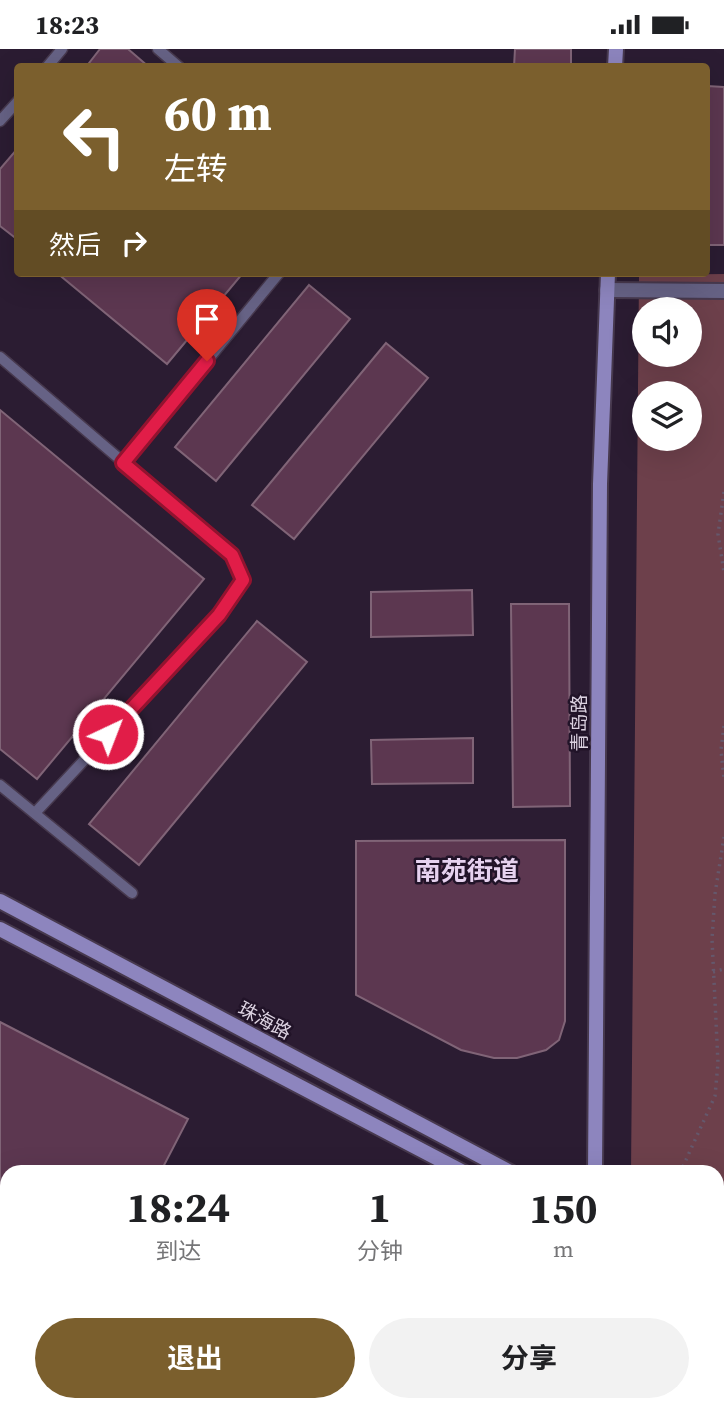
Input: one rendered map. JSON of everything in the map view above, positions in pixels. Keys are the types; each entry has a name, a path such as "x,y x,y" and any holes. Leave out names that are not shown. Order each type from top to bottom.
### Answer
{"main road":[{"name":"青岛路","path":"595,1165 600,484 608,277"},
{"name":"珠海路","path":"0,901 497,1165"},
{"path":"0,929 450,1165"}],"street":[{"path":"607,290 724,291"}],"lane":[{"path":"50,63 62,49"},
{"path":"158,49 174,63"},
{"path":"0,121 14,105"},
{"path":"123,463 276,277"},
{"path":"0,357 232,555 243,580 219,615 35,813"},
{"path":"0,785 132,893"}],"path":[{"path":"724,492 718,534 724,572"},
{"path":"724,726 721,751 724,779"},
{"path":"684,1165 715,1095 718,1063 713,972 715,894 724,837"},
{"path":"713,972 724,969"}],"shaded area":[{"path":"710,274 724,274 724,1165 631,1165 637,451 702,451 702,381 638,381 638,367 702,367 702,297 639,297 639,277 710,277"}],"building":[{"path":"100,49 128,49 144,63 89,63"},
{"path":"515,49 571,49 571,63 514,63"},
{"path":"710,86 724,87 724,245 710,245"},
{"path":"14,153 14,237 0,226 0,169"},
{"path":"62,277 240,277 167,364"},
{"path":"309,285 350,319 216,481 175,447"},
{"path":"386,343 428,378 294,539 252,505"},
{"path":"0,410 204,579 37,779 0,749"},
{"path":"472,590 473,635 371,637 371,592"},
{"path":"511,604 569,604 570,806 513,807"},
{"path":"257,621 307,662 139,865 89,824"},
{"path":"473,738 473,783 372,784 371,740"},
{"path":"565,840 565,1021 559,1040 546,1050 517,1058 494,1058 461,1050 356,995 356,841"},
{"path":"0,1022 188,1119 164,1165 0,1165"}],"district":[{"name":"南苑街道","path":"467,871"}],"route":[{"path":"108,734 219,615 243,580 232,555 123,463 207,361"}]}
